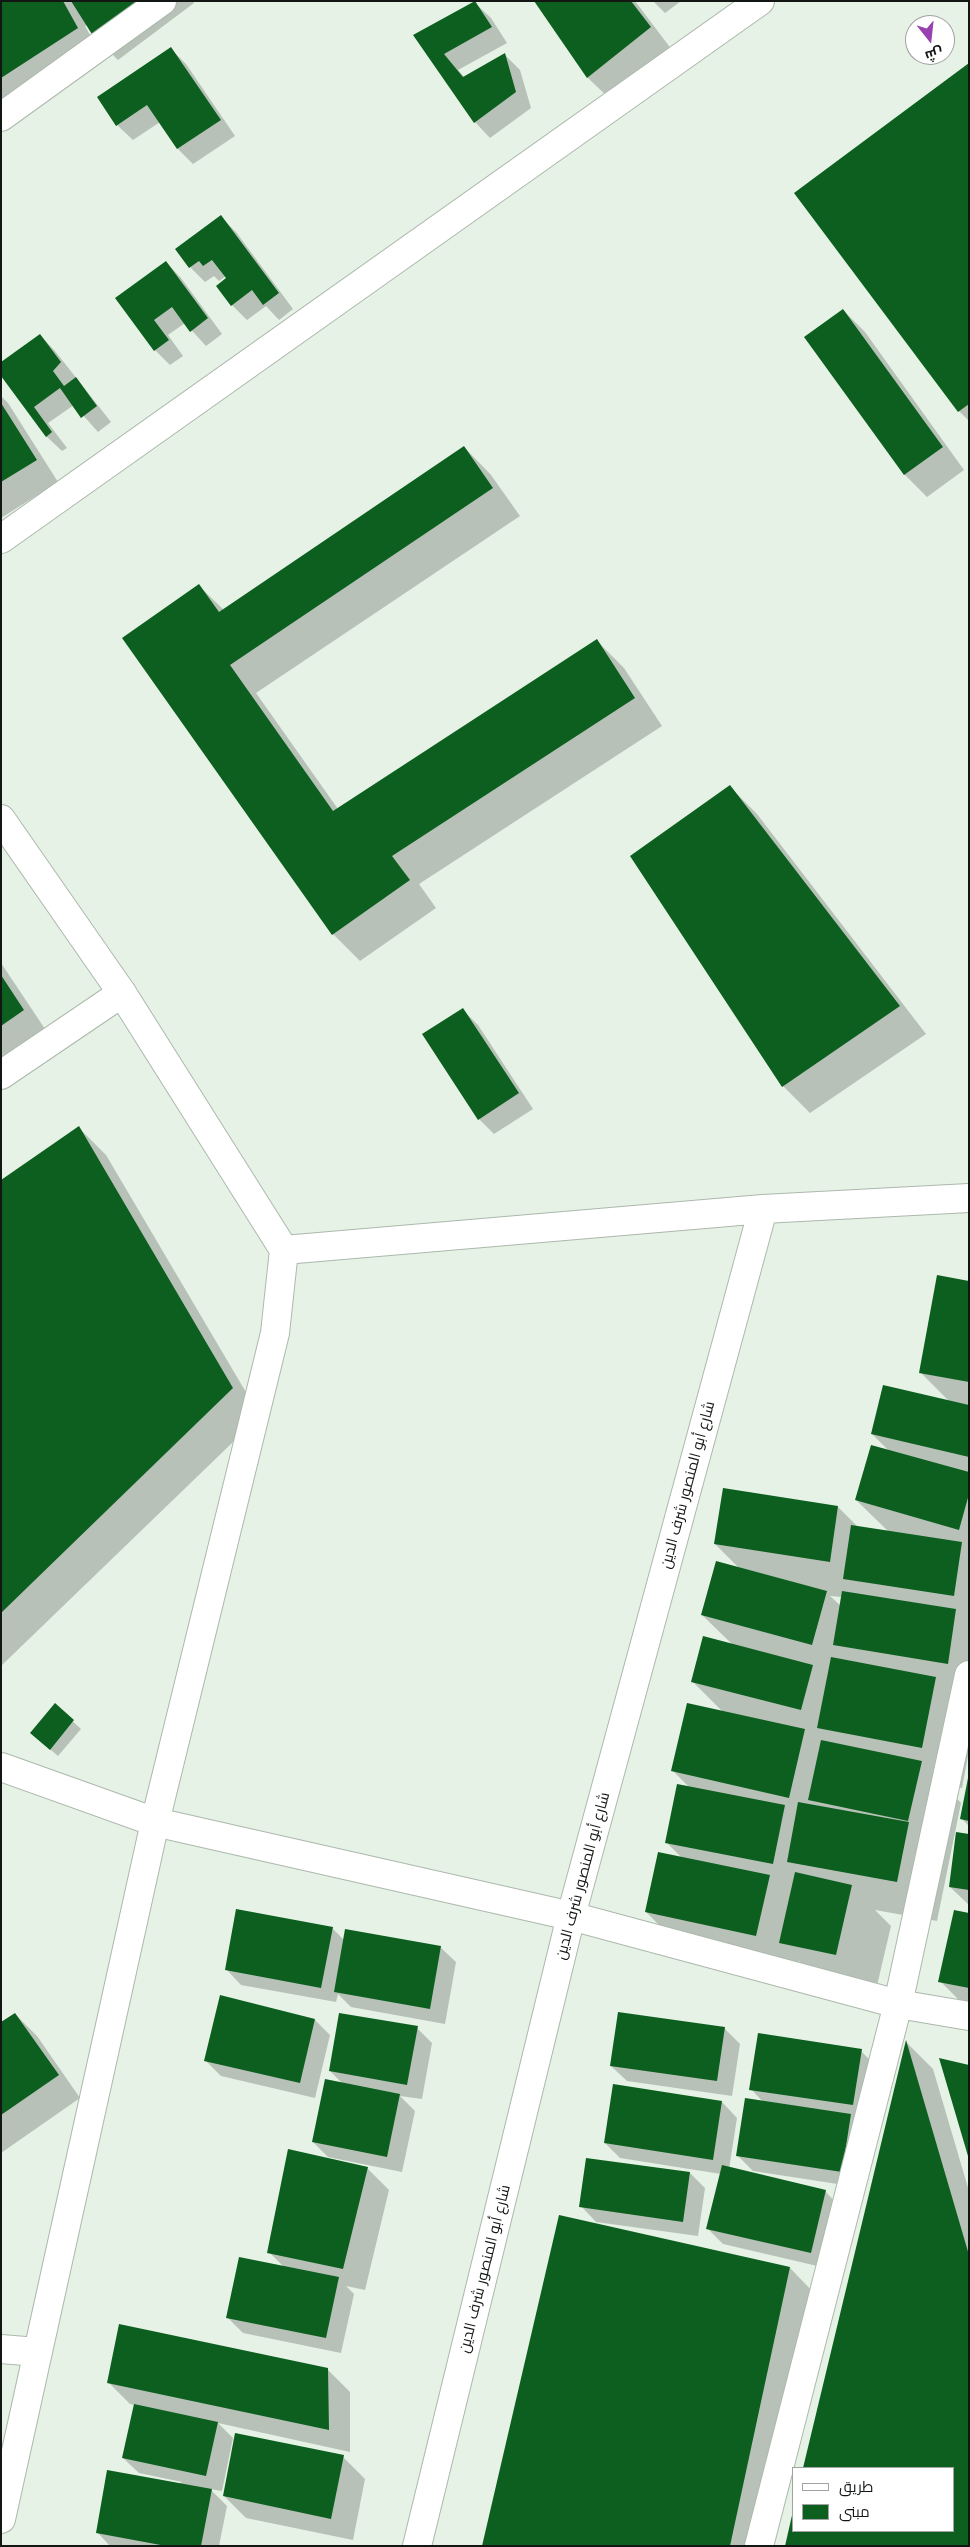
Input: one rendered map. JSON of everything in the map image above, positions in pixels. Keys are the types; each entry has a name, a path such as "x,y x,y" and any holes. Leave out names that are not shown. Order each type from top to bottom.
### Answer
{"street":[{"path":"1,117 162,1"},
{"path":"1,539 760,1"},
{"path":"1,819 122,993 284,1250 274,1333 155,1822 1,2519"},
{"path":"1,1075 122,993"},
{"path":"284,1250 763,1209 969,1198"},
{"name":"شارع أبو المنصور شرف الدين","path":"417,2546 571,1916 763,1209"},
{"path":"759,2546 898,2004 969,1675"},
{"path":"1,1767 155,1822 571,1916 898,2004 969,2016"},
{"path":"1,2349 37,2352"}],"building":[{"path":"1,1 63,1 78,28 1,78"},
{"path":"71,1 145,1 95,39"},
{"path":"475,1 492,27 444,54 463,77 505,53 516,92 474,123 413,35"},
{"path":"534,1 631,1 651,27 587,78"},
{"path":"171,47 221,120 177,149 147,105 116,126 97,97"},
{"path":"969,63 969,404 958,412 794,193"},
{"path":"221,215 279,293 263,305 252,290 231,306 216,286 226,278 212,260 203,266 199,261 189,268 175,249"},
{"path":"166,261 208,318 190,332 172,307 154,320 169,340 154,351 115,298"},
{"path":"843,309 943,447 904,475 804,337"},
{"path":"40,334 61,362 53,371 64,386 76,377 97,406 81,418 60,388 34,407 52,432 46,437 1,376 1,362"},
{"path":"1,403 37,460 1,482"},
{"path":"464,446 493,488 230,665 333,811 597,639 635,698 392,856 410,880 332,935 122,638 199,584 219,612"},
{"path":"730,785 900,1006 782,1087 630,856"},
{"path":"1,975 24,1010 1,1026"},
{"path":"463,1008 519,1093 478,1120 422,1034"},
{"path":"79,1126 233,1388 1,1613 1,1180"},
{"path":"937,1275 969,1281 969,1382 919,1373"},
{"path":"883,1385 969,1405 969,1457 871,1434"},
{"path":"871,1445 969,1472 969,1494 959,1530 855,1500"},
{"path":"723,1488 838,1506 830,1562 714,1544"},
{"path":"851,1525 962,1542 954,1596 843,1579"},
{"path":"716,1561 827,1591 812,1645 701,1615"},
{"path":"842,1591 956,1609 948,1664 833,1645"},
{"path":"703,1636 813,1665 801,1710 691,1682"},
{"path":"831,1657 936,1677 922,1748 817,1728"},
{"path":"55,1703 74,1720 50,1750 30,1733"},
{"path":"687,1703 805,1729 789,1798 671,1771"},
{"path":"821,1740 922,1761 908,1821 808,1800"},
{"path":"969,1779 969,1821 960,1819"},
{"path":"677,1784 785,1805 773,1864 665,1843"},
{"path":"798,1802 909,1822 897,1882 787,1862"},
{"path":"956,1832 969,1834 969,1890 949,1887"},
{"path":"658,1852 770,1875 756,1936 645,1912"},
{"path":"795,1872 852,1885 836,1955 779,1943"},
{"path":"236,1909 333,1927 321,1988 225,1970"},
{"path":"954,1910 969,1913 969,1988 938,1982"},
{"path":"345,1929 441,1946 430,2009 334,1992"},
{"path":"220,1995 315,2019 300,2083 204,2061"},
{"path":"618,2012 725,2027 717,2081 610,2066"},
{"path":"15,2013 59,2075 1,2115 1,2022"},
{"path":"339,2013 418,2026 407,2085 329,2071"},
{"path":"758,2033 862,2049 853,2105 749,2090"},
{"path":"906,2040 969,2255 969,2546 785,2546 792,2515 792,2532 955,2532 955,2467 803,2467"},
{"path":"939,2058 969,2065 969,2156 968,2156"},
{"path":"325,2079 400,2094 387,2157 312,2142"},
{"path":"613,2084 722,2101 713,2160 604,2143"},
{"path":"745,2098 851,2114 842,2172 736,2156"},
{"path":"288,2149 368,2167 343,2269 267,2253"},
{"path":"586,2158 690,2172 683,2222 579,2207"},
{"path":"722,2165 826,2190 811,2253 706,2229"},
{"path":"559,2215 790,2267 730,2546 482,2546"},
{"path":"239,2257 339,2277 326,2338 226,2318"},
{"path":"119,2324 328,2368 329,2430 107,2383"},
{"path":"134,2404 218,2422 206,2476 122,2458"},
{"path":"235,2433 344,2455 331,2519 223,2496"},
{"path":"107,2470 212,2489 201,2546 166,2546 96,2533"}]}
